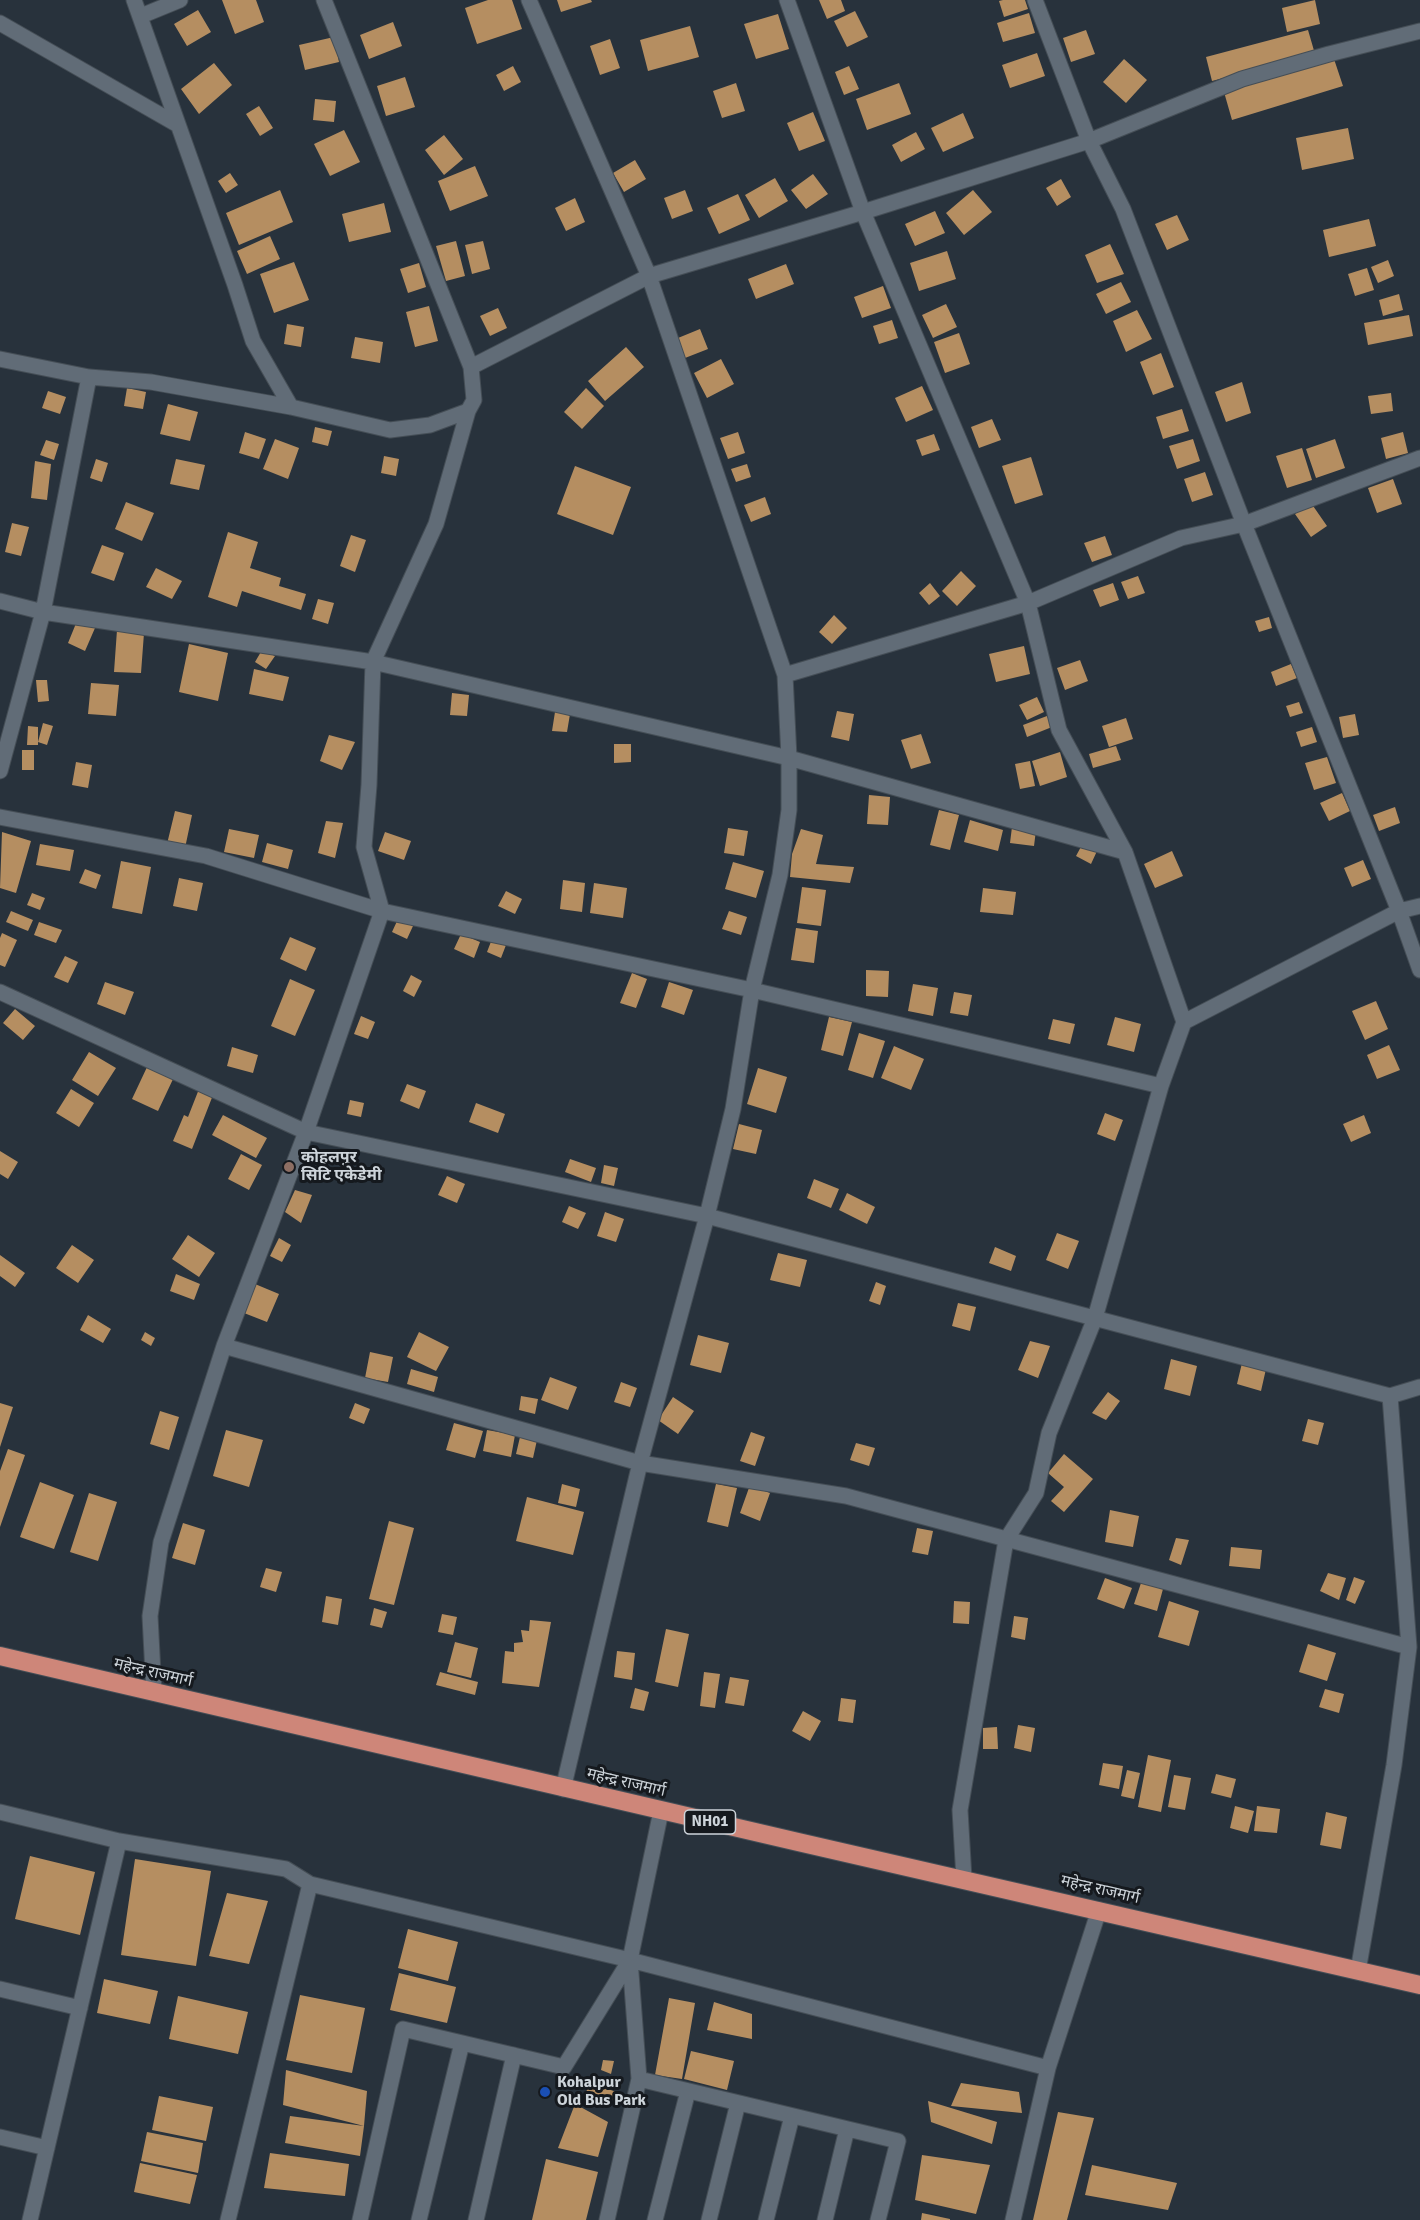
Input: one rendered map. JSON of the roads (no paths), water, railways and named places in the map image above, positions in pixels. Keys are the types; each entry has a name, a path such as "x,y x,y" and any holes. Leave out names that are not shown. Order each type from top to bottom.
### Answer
{"highway":[{"name":"महेन्द्र राजमार्ग","path":"0,1656 563,1789 1420,1985"}],"street":[{"path":"134,0 253,341 291,407"},
{"path":"141,16 180,0"},
{"path":"154,1693 150,1616 161,1542 224,1346 306,1132 382,911 364,847 369,785 372,662 436,524 468,411 474,400 471,367 324,0"},
{"path":"529,0 649,276 785,675 789,758 789,810 780,875 752,990 733,1109 707,1216 640,1463 563,1789"},
{"path":"787,0 863,212 1028,603 1059,730 1125,852 1184,1022 1161,1086 1095,1318 1049,1433 1036,1493 1006,1540 960,1810 964,1879"},
{"path":"1035,0 1089,141 1123,209 1244,524 1399,911 1420,970"},
{"path":"0,23 178,125"},
{"path":"471,367 649,276 1089,141 1242,79 1420,31"},
{"path":"0,359 89,377 152,382 291,407 390,430 430,424 468,411"},
{"path":"0,771 43,612 89,377"},
{"path":"785,675 1028,603 1181,538 1244,524 1420,458"},
{"path":"0,600 43,612 372,662 789,758 1125,852"},
{"path":"0,817 206,856 382,911 752,990 1161,1086"},
{"path":"1184,1022 1399,911 1420,906"},
{"path":"0,992 306,1132 707,1216 1390,1396 1420,1387"},
{"path":"224,1346 640,1463 846,1496 1408,1647"},
{"path":"1358,1971 1394,1765 1408,1647 1390,1396"},
{"path":"607,2220 639,2079 630,1960 660,1811"},
{"path":"0,1812 119,1841 286,1869 310,1884 630,1960 1048,2068"},
{"path":"30,2220 119,1841"},
{"path":"228,2220 310,1884"},
{"path":"1013,2220 1048,2068 1099,1910"},
{"path":"360,2220 403,2029 564,2067 630,1960"},
{"path":"0,1989 80,2008"},
{"path":"419,2220 462,2043"},
{"path":"476,2220 514,2055"},
{"path":"639,2079 898,2141 878,2220"},
{"path":"655,2220 688,2091"},
{"path":"709,2220 738,2103"},
{"path":"766,2220 792,2116"},
{"path":"825,2220 847,2129"},
{"path":"0,2137 47,2148"}],"place":[{"name":"कोहलपुर सिटि एकेडेमी","path":"289,1167"},
{"name":"Kohalpur Old Bus Park","path":"545,2092"}]}
